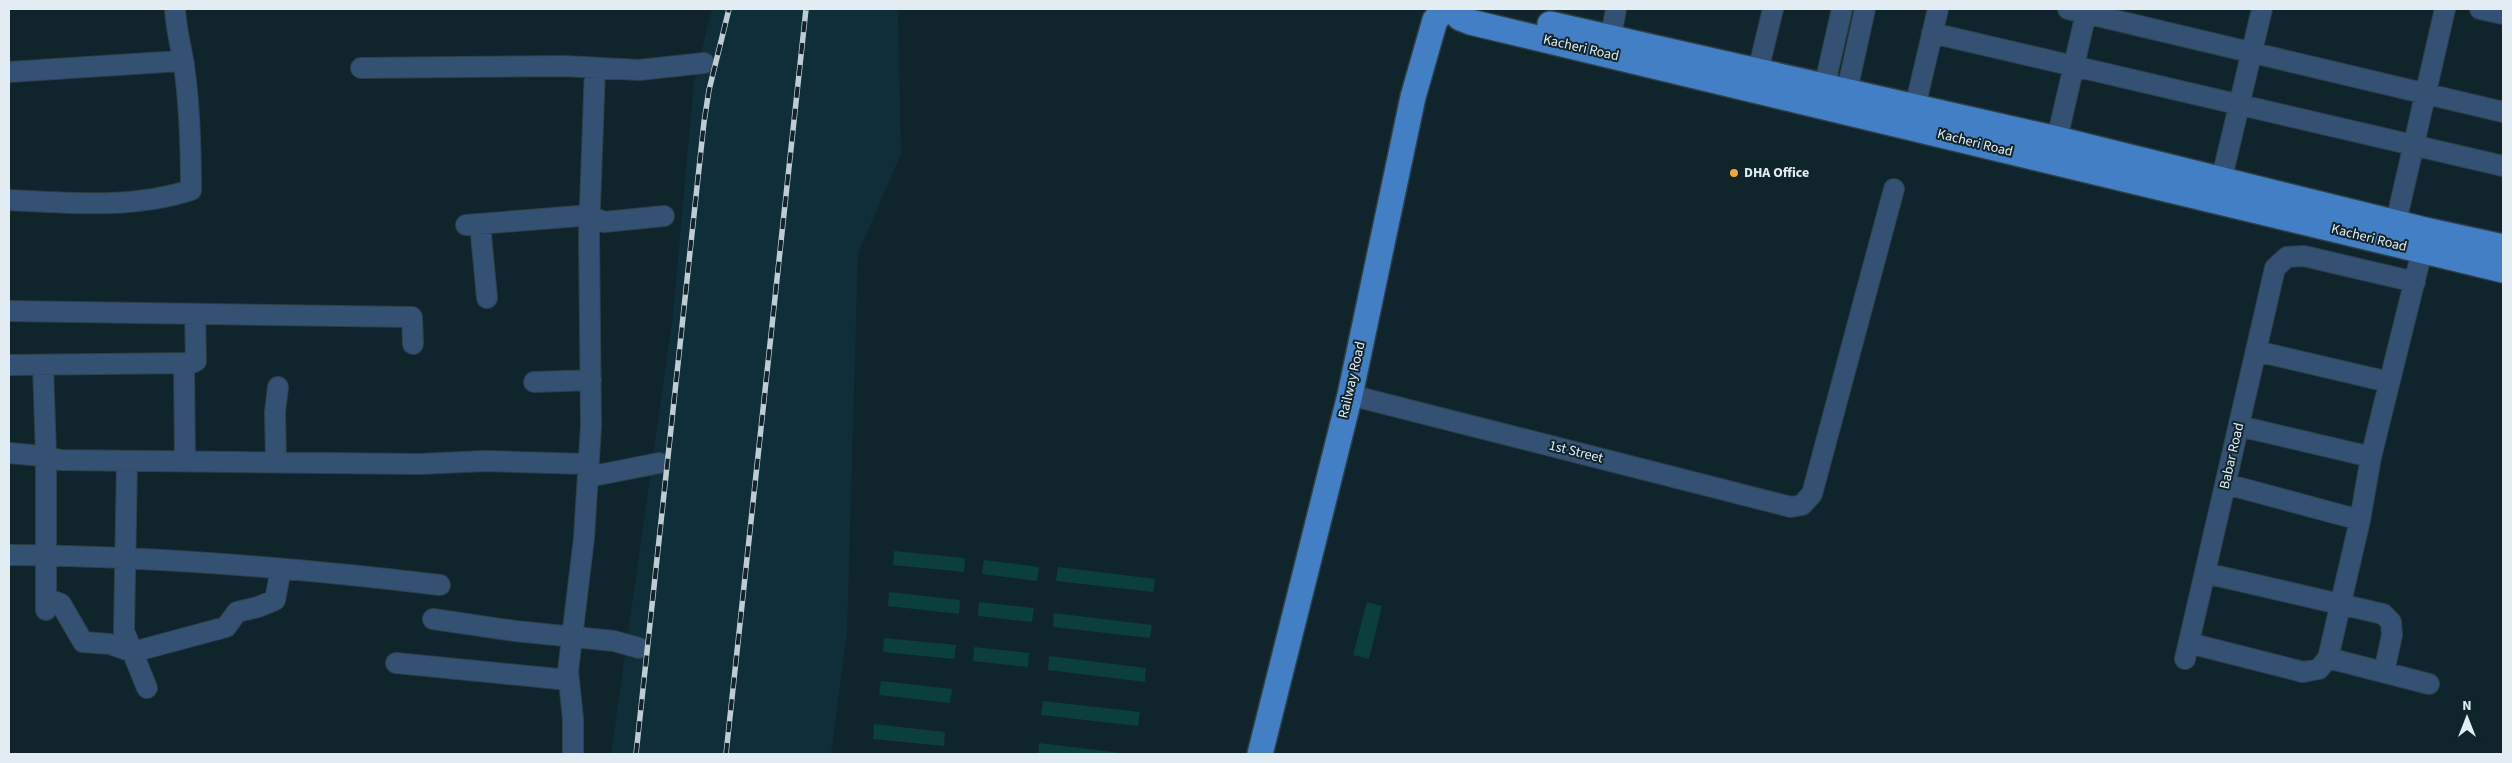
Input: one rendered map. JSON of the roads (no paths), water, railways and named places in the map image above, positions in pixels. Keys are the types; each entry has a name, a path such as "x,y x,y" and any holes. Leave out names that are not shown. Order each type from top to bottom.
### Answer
{"main road":[{"name":"Railway Road","path":"1260,754 1350,395 1416,89 1435,20 1446,9"},
{"name":"Kacheri Road","path":"1451,9 1460,18 1470,22 1834,98 2219,190 2396,222 2503,247"},
{"name":"Kacheri Road","path":"1474,9 1611,36 1758,71 1834,98 1915,107 2057,139 2422,251 2503,270"}],"street":[{"path":"9,200 131,203 164,199 191,190 191,154 184,64 176,33 176,9"},
{"path":"1611,36 1616,9"},
{"path":"1758,71 1773,9"},
{"path":"1834,98 1842,9"},
{"path":"1834,98 1865,9"},
{"path":"1915,107 1938,9"},
{"path":"2219,190 2262,9"},
{"path":"2396,222 2412,145 2445,9"},
{"path":"2480,9 2503,14"},
{"path":"2057,139 2073,66 2080,10 2503,112"},
{"path":"1932,33 2503,166"},
{"path":"9,72 180,62 184,64"},
{"path":"361,68 435,66 639,70 704,63"},
{"path":"573,754 573,719 569,680 572,637 584,538 588,471 591,380 590,216 595,68"},
{"name":"1st Street","path":"1350,395 1791,507 1802,505 1812,494 1894,190"},
{"path":"487,298 473,224 590,216 604,222 664,216"},
{"path":"2422,251 2371,457 2360,520 2328,658 2429,684"},
{"name":"Babar Road","path":"2328,658 2319,669 2303,672 2187,651 2275,268 2286,257 2304,256 2415,282"},
{"path":"9,311 412,317 413,344"},
{"path":"9,365 192,364 196,361 195,314"},
{"path":"2256,351 2389,382"},
{"path":"184,364 185,461"},
{"path":"43,365 46,457 46,605 61,604 83,642 110,644 133,652 226,627 237,612 274,600 281,569"},
{"path":"534,382 591,380"},
{"path":"276,461 274,412 278,387"},
{"path":"2239,426 2371,457"},
{"path":"9,454 60,460 276,461 588,471 660,463"},
{"path":"127,461 124,631 147,688"},
{"path":"2226,484 2360,520"},
{"path":"9,555 125,559 281,569 440,585"},
{"path":"2205,573 2383,614 2391,622 2392,635 2384,672"},
{"path":"433,619 614,642 639,648"},
{"path":"396,663 569,680"}],"railway":[{"path":"636,754 704,122 709,90 729,9"},
{"path":"726,754 806,9"}],"place":[{"name":"DHA Office","path":"1734,173"}]}
